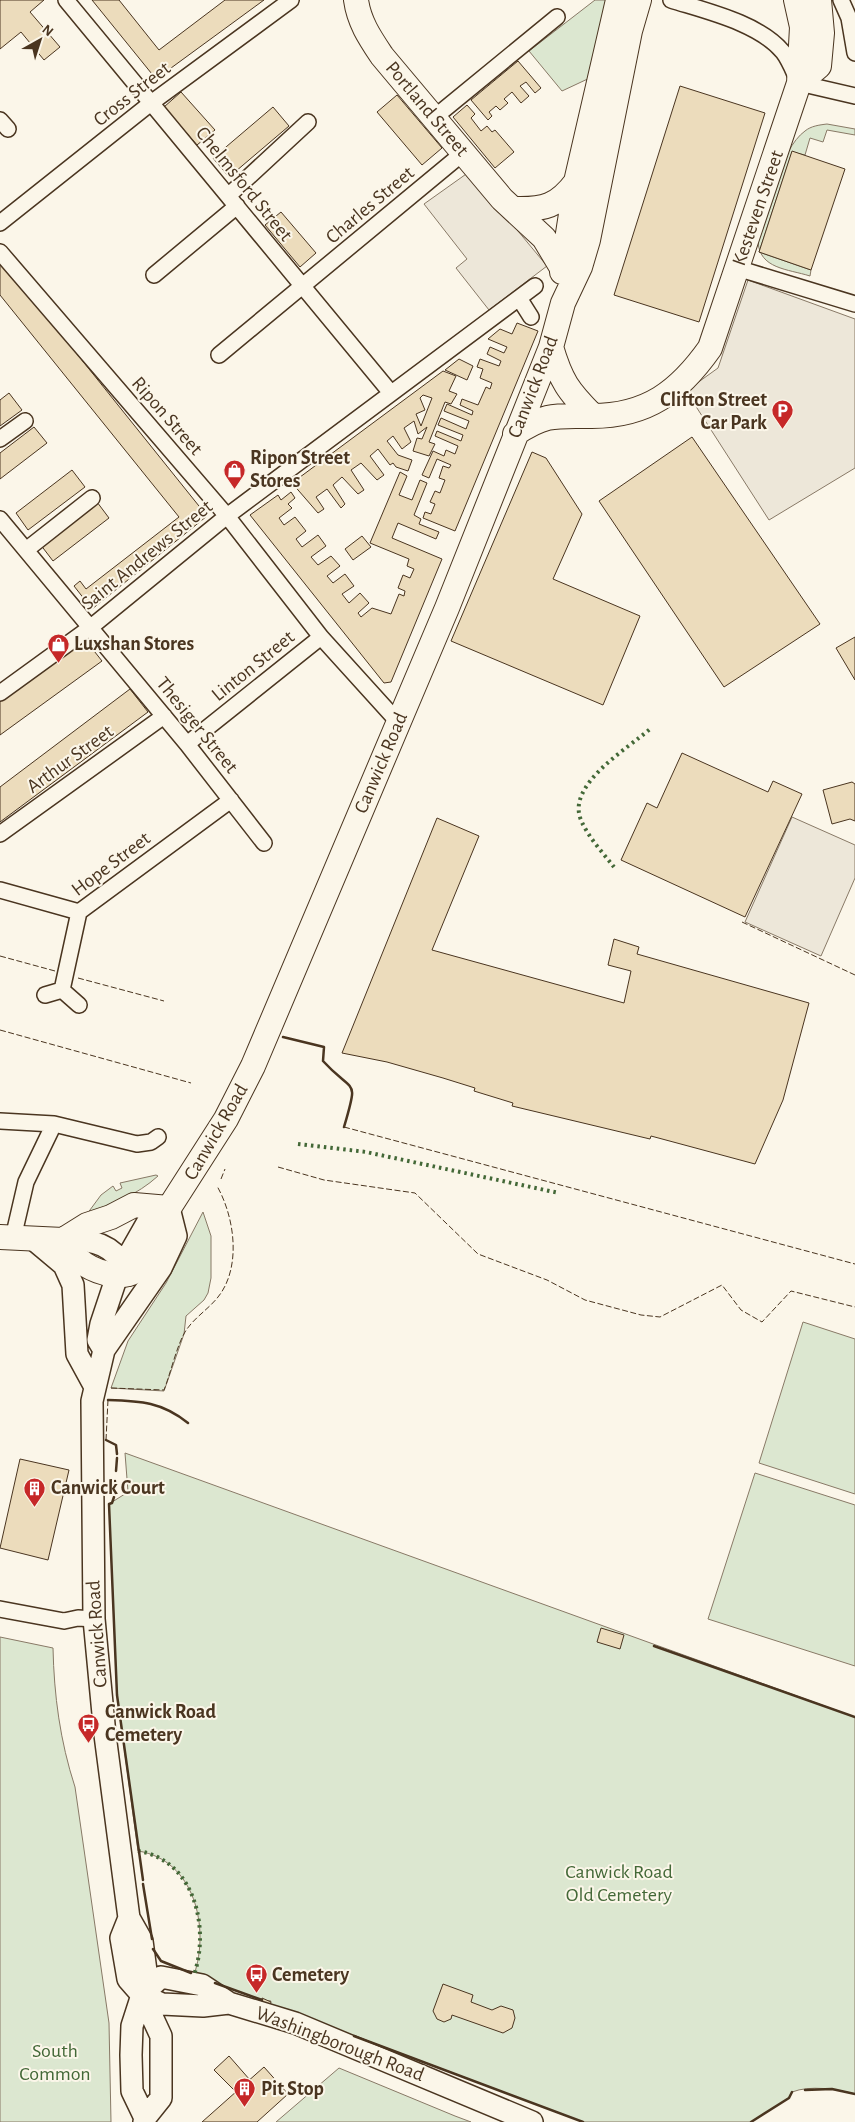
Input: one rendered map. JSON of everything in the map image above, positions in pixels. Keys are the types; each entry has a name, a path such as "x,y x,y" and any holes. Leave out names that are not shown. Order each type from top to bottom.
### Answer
{"main road":[{"name":"Portland Street","path":"356,0 358,13 366,31 382,56 502,198 544,238 562,268"},
{"path":"599,131 618,0"},
{"path":"599,131 639,0"},
{"name":"Kesteven Street","path":"515,434 529,425 558,414 593,416 635,410 657,402 675,390 692,373 710,348 799,84 802,0"},
{"name":"Canwick Road","path":"564,303 562,268 576,182 599,131"},
{"name":"Canwick Road","path":"145,2120 161,2098 160,2036 142,1996 128,1979 122,1938 128,1918 104,1735 94,1619 92,1401 95,1387 104,1350 113,1340 130,1310 161,1268 176,1236 169,1208 226,1119 253,1066 447,608 551,346 564,303 580,267 588,240 599,131"},
{"path":"514,209 535,210 548,207 568,192 576,182"},
{"path":"551,346 559,374 567,390 593,416"},
{"path":"15,1238 63,1240 87,1225 111,1217 134,1205 169,1208 164,1226 139,1265 123,1272 99,1270 79,1260 63,1240"},
{"path":"15,1238 64,1265 74,1285 78,1354 95,1387"},
{"path":"123,1272 130,1310"},
{"name":"Canwick Road","path":"104,1350 98,1340 101,1324 123,1272"},
{"name":"Washingborough Road","path":"142,1996 161,1977 202,1986 229,2003 295,2023 532,2122"},
{"path":"142,1996 132,2026 132,2091 145,2120"}],"street":[{"name":"Chelmsford Street","path":"66,0 233,201 302,288 391,393"},
{"name":"Cross Street","path":"0,223 151,103 291,0"},
{"path":"672,0 738,21 782,52 799,84 855,96"},
{"path":"841,0 849,18 855,53"},
{"path":"435,117 557,17"},
{"path":"154,275 233,201 308,122"},
{"name":"Charles Street","path":"219,355 464,153"},
{"name":"Ripon Street","path":"0,252 227,516 321,637 398,722"},
{"path":"736,268 855,304"},
{"name":"Saint Andrews Street","path":"0,693 91,627 227,516 535,286"},
{"path":"519,298 531,317"},
{"path":"0,440 25,421"},
{"path":"26,550 92,498"},
{"name":"Thesiger Street","path":"0,519 187,744 264,843"},
{"name":"Linton Street","path":"187,744 321,637"},
{"name":"Arthur Street","path":"0,834 164,716"},
{"name":"Hope Street","path":"62,990 79,912 231,800"},
{"path":"0,890 79,912"},
{"path":"44,995 62,990 79,1006"},
{"path":"0,1121 54,1124 137,1144 151,1142 158,1137"},
{"path":"15,1238 26,1182 54,1124"},
{"path":"0,1609 64,1620 78,1618 94,1619"}],"green space":[{"path":"595,0 615,0 594,76 562,91 529,51"},
{"path":"827,124 855,129 855,135 827,130 823,142 810,138 805,155 792,152 760,250 758,241 770,198 788,152 796,140 807,129 818,125"},
{"path":"761,253 811,270 810,276 769,263"},
{"path":"158,1176 150,1183 133,1194 87,1214 101,1195 113,1186 116,1191 122,1188 120,1183"},
{"path":"203,1212 211,1236 211,1278 208,1293 204,1300 186,1316 184,1334 164,1391 111,1388 128,1341 166,1283"},
{"path":"803,1322 855,1339 855,1494 759,1463"},
{"name":"Canwick Road Old Cemetery","path":"125,1453 855,1717 855,2094 823,2088 799,2090 792,2092 789,2098 751,2122 583,2122 270,2004 271,2001 262,2000 194,1975 199,1957 200,1937 198,1917 193,1899 185,1882 173,1868 157,1857 138,1851 117,1695 109,1504 128,1492"},
{"path":"755,1473 855,1505 855,1666 708,1619"},
{"name":"South Common","path":"0,1637 53,1648 59,1718 65,1752 75,1787 109,2023 111,2122 0,2122"},
{"path":"339,2068 455,2116 471,2122 276,2122"}],"shaded area":[{"path":"469,172 547,266 489,310 456,268 467,259 424,204"},
{"name":"Clifton Street Car Park","path":"748,280 855,319 855,468 769,520 686,391 718,368"},
{"path":"792,817 855,845 855,878 821,956 745,922"}],"building":[{"path":"0,0 44,0 30,12 60,47 44,60 21,32 0,49"},
{"path":"92,0 119,0 159,50 225,0 264,0 156,79"},
{"path":"518,61 541,88 535,93 526,82 520,86 529,96 521,103 512,92 504,99 508,103 500,110 496,106 489,112 492,116 488,120 471,100"},
{"path":"680,86 765,113 699,322 614,295"},
{"path":"181,92 215,130 197,145 164,107"},
{"path":"397,95 442,148 422,165 377,112"},
{"path":"467,105 475,114 471,118 481,131 487,126 492,132 495,130 514,152 495,168 453,117"},
{"path":"273,107 289,126 229,177 213,158"},
{"path":"792,151 845,169 811,270 759,252"},
{"path":"281,212 316,253 300,267 265,225"},
{"path":"0,258 207,516 92,609 74,586 80,581 86,589 179,517 0,295"},
{"path":"517,323 538,331 455,531 423,518 425,512 431,514 435,504 430,502 435,491 440,493 445,480 439,478 443,466 449,468 451,465 437,459 429,478 422,475 433,451 444,456 446,450 455,454 458,446 435,436 437,431 461,441 463,435 438,425 441,418 466,429 469,421 444,411 447,404 472,415 473,411 460,405 462,399 478,405 486,387 490,389 492,383 480,378 483,369 477,367 480,359 499,366 501,361 487,354 490,347 504,353 507,347 488,339 500,329 512,334"},
{"path":"459,359 473,366 467,380 445,370"},
{"path":"443,371 456,376 449,391 457,394 451,404 445,402 429,442 435,444 429,456 413,451 417,438 422,439 427,427 418,434 414,421 404,428 411,442 402,449 393,436 387,441 398,455 412,460 408,471 396,467 393,463 390,465 378,449 370,456 384,475 377,480 361,463 351,470 364,490 358,494 342,477 333,485 345,504 341,508 327,489 316,497 324,509 318,513 292,483","holes":["423,395 432,398 421,426 416,414 425,410 420,398"]},
{"path":"9,393 22,410 0,426 0,400"},
{"path":"34,427 47,443 0,479 0,453"},
{"path":"692,437 820,624 724,687 599,501"},
{"path":"532,452 546,458 582,514 553,579 640,616 603,705 451,641"},
{"path":"72,470 85,487 28,530 16,513"},
{"path":"400,472 407,476 399,495 412,500 420,480 427,483 414,515 421,519 419,524 439,532 436,539 398,523 392,538 442,559 391,682 384,683 250,515 278,495 281,500 291,492 295,498 288,504 292,508 279,518 284,525 295,517 306,531 296,539 302,547 318,535 326,546 311,557 318,565 331,556 340,566 327,576 333,583 345,574 354,586 342,594 349,603 360,593 369,603 358,613 361,617 372,608 391,614 399,594 404,596 405,591 398,588 403,575 410,578 414,569 407,566 409,559 370,543"},
{"path":"97,502 109,518 53,561 40,544"},
{"path":"362,536 371,547 353,560 345,549"},
{"path":"83,637 102,661 0,735 0,700"},
{"path":"855,637 855,680 836,648"},
{"path":"130,689 148,712 0,822 0,787"},
{"path":"682,753 768,792 773,781 802,794 745,917 621,860 647,803 657,808"},
{"path":"852,782 855,784 855,821 850,819 832,824 823,790"},
{"path":"437,818 479,836 432,950 624,1003 631,971 608,965 614,939 639,947 637,954 809,1003 783,1100 755,1164 651,1136 650,1139 512,1106 513,1103 474,1091 475,1088 443,1078 387,1062 342,1053"},
{"name":"Canwick Court","path":"20,1459 69,1470 48,1560 0,1548"},
{"path":"601,1628 624,1635 620,1649 597,1642"},
{"path":"443,1984 473,1995 471,2002 492,2010 501,2006 513,2010 515,2018 512,2028 503,2033 452,2015 451,2019 444,2022 437,2019 433,2011"},
{"path":"262,1998 271,2002 270,2006 261,2003"},
{"path":"229,2056 250,2080 236,2092 214,2070"},
{"name":"Pit Stop","path":"264,2067 288,2094 257,2122 202,2122"}],"hedge":[{"path":"614,867 596,845 581,820 579,807 582,794 601,769 650,729"},
{"path":"298,1144 366,1152 559,1193"},
{"path":"138,1851 157,1857 173,1868 185,1882 193,1899 198,1917 200,1937 199,1957 194,1975"}],"fence":[{"path":"742,922 855,975"},
{"path":"0,956 55,971"},
{"path":"78,978 164,1001"},
{"path":"0,1030 191,1083"},
{"path":"344,1127 855,1264"},
{"path":"278,1167 324,1180 415,1193 478,1254 547,1280 585,1300 641,1315 660,1317 722,1285 741,1310 762,1322 791,1291 855,1307"},
{"path":"221,1179 225,1169"},
{"path":"111,1388 164,1390 179,1344 185,1332 221,1293 231,1268 233,1240 228,1211 217,1186"},
{"path":"106,1440 108,1400"}],"wall":[{"path":"283,1037 324,1047 323,1061 351,1088 351,1100 344,1127"},
{"path":"108,1400 151,1404 169,1411 188,1423"},
{"path":"106,1440 116,1445 117,1454"},
{"path":"116,1471 117,1458"},
{"path":"114,1493 115,1481"},
{"path":"114,1497 112,1503 109,1504 117,1695 143,1880"},
{"path":"654,1646 855,1717"},
{"path":"143,1884 152,1939"},
{"path":"153,1949 161,1961 191,1973"},
{"path":"215,1983 262,2000"},
{"path":"354,2036 583,2122"},
{"path":"805,2090 832,2089 855,2094"},
{"path":"751,2122 789,2098 792,2092"}],"place":[{"name":"Clifton Street Car Park","path":"783,430"},
{"name":"Ripon Street Stores","path":"234,489"},
{"name":"Luxshan Stores","path":"58,663"},
{"name":"Canwick Court","path":"35,1507"},
{"name":"Canwick Road Cemetery","path":"89,1743"},
{"name":"Cemetery","path":"256,1994"},
{"name":"Pit Stop","path":"245,2108"}]}
